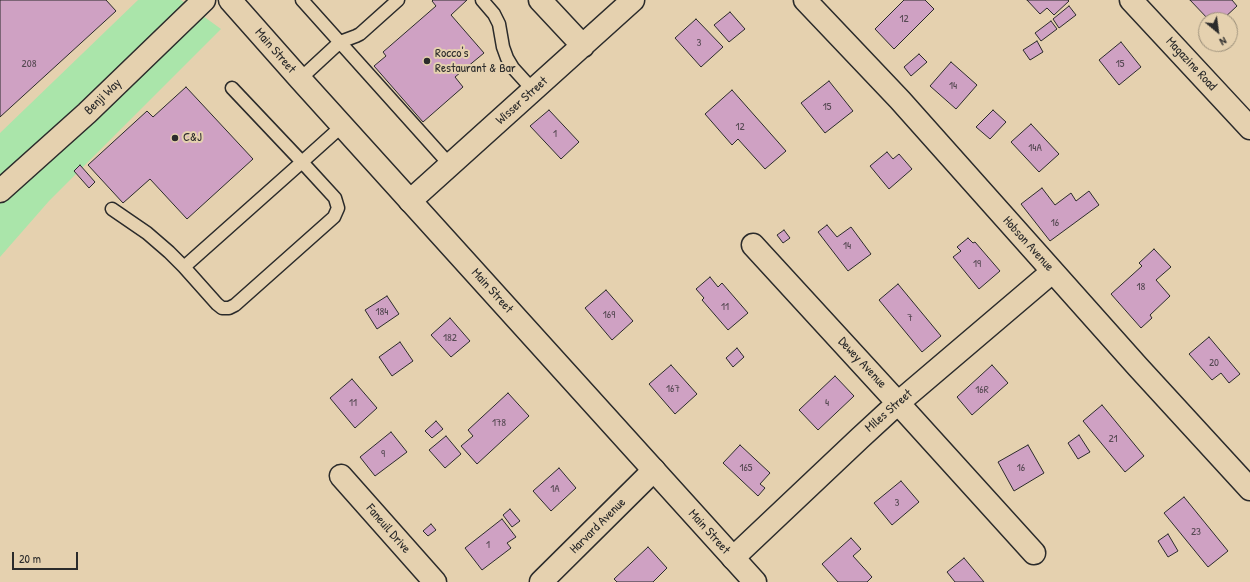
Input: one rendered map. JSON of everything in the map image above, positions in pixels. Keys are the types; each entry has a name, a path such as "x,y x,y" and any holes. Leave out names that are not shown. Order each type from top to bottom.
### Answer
{"street":[{"name":"Benji Way","path":"0,191 87,113 204,0"},
{"name":"Main Street","path":"230,0 342,126 755,582"},
{"path":"540,0 583,46"},
{"name":"Wisser Street","path":"410,201 633,0"},
{"name":"Hobson Avenue","path":"805,0 900,100 1052,272 1250,489"},
{"name":"Magazine Road","path":"1131,0 1250,128"},
{"name":"Dewey Avenue","path":"752,245 898,403 1034,554"},
{"name":"Miles Street","path":"733,558 815,479 898,403 1052,272"},
{"name":"Harvard Avenue","path":"541,582 654,470"},
{"name":"Faneuil Drive","path":"341,476 435,582"}],"lane":[{"path":"302,0 450,165"},
{"path":"300,79 340,42 360,34 398,0"},
{"path":"482,0 494,14 499,24 503,47 507,58 513,68 533,90"},
{"path":"112,210 147,233 169,252 219,306 225,308 232,307 334,217 338,208 336,201 302,162 232,88"},
{"path":"184,267 342,126"}],"green space":[{"path":"138,0 181,0 221,29 49,201 0,257 0,133"}],"building":[{"path":"0,0 106,0 116,11 0,117"},
{"name":"Rocco's Restaurant & Bar","path":"467,0 451,15 484,53 455,77 463,87 423,122 374,66 386,56 383,52 436,6 432,1"},
{"path":"904,0 925,0 934,9 894,49 875,29"},
{"path":"1027,0 1069,1 1054,15 1047,8 1040,14"},
{"path":"1190,0 1232,0 1237,6 1231,12 1201,12"},
{"path":"1069,6 1076,15 1059,28 1053,19"},
{"path":"730,12 745,29 729,42 714,25"},
{"path":"696,19 723,47 701,67 675,38"},
{"path":"1051,21 1057,29 1041,41 1035,33"},
{"path":"1037,41 1043,52 1030,60 1023,50"},
{"path":"1121,42 1141,67 1119,85 1099,60"},
{"path":"919,54 927,62 911,76 904,67"},
{"path":"951,62 977,85 956,109 930,86"},
{"path":"829,81 853,111 825,133 801,103"},
{"name":"C&J","path":"186,87 253,159 187,219 150,179 123,203 88,165 147,111 153,117"},
{"path":"732,90 786,151 765,169 738,139 732,145 705,114"},
{"path":"549,110 579,142 561,159 530,126"},
{"path":"993,110 1006,122 990,139 976,127"},
{"path":"1031,124 1059,154 1039,172 1011,142"},
{"path":"887,152 893,159 899,154 912,169 889,189 870,166"},
{"path":"80,165 95,182 89,188 74,171"},
{"path":"1042,188 1055,205 1071,193 1076,201 1089,191 1099,205 1050,241 1021,204"},
{"path":"827,225 837,237 851,227 871,254 848,271 818,232"},
{"path":"784,230 790,238 783,243 777,235"},
{"path":"968,238 973,243 975,242 1000,271 979,289 953,257 961,251 957,247"},
{"path":"1154,249 1171,267 1156,280 1170,296 1150,315 1152,318 1141,328 1111,294 1142,266 1139,263"},
{"path":"710,277 718,287 722,283 748,313 728,330 702,300 704,298 696,289"},
{"path":"898,284 941,336 922,352 879,300"},
{"path":"606,290 633,321 612,340 585,308"},
{"path":"387,296 399,314 377,329 365,310"},
{"path":"450,318 470,341 451,357 431,335"},
{"path":"1209,337 1240,374 1229,383 1221,373 1212,380 1189,354"},
{"path":"400,342 413,361 392,376 379,357"},
{"path":"737,348 744,357 733,367 726,358"},
{"path":"671,365 697,394 675,414 649,384"},
{"path":"992,365 1008,383 972,415 957,397"},
{"path":"835,376 854,396 818,430 799,410"},
{"path":"352,379 377,408 355,428 330,398"},
{"path":"508,393 529,416 477,464 461,446 473,436 468,430"},
{"path":"1102,405 1144,456 1125,472 1083,421"},
{"path":"436,421 443,429 432,438 425,431"},
{"path":"391,432 407,452 375,476 360,457"},
{"path":"1079,435 1090,452 1078,459 1068,443"},
{"path":"446,436 461,454 445,468 429,450"},
{"path":"740,445 770,473 760,484 765,488 758,496 723,463"},
{"path":"1028,445 1044,473 1014,491 998,462"},
{"path":"559,468 576,488 551,511 533,491"},
{"path":"901,481 919,502 892,525 874,503"},
{"path":"1184,497 1228,551 1208,567 1164,513"},
{"path":"510,509 520,521 512,527 503,515"},
{"path":"502,519 516,537 507,543 511,548 482,570 465,548"},
{"path":"431,524 436,530 428,536 423,531"},
{"path":"1168,534 1178,551 1168,557 1158,541"},
{"path":"851,538 861,549 853,556 872,577 867,582 838,582 822,564"},
{"path":"648,547 667,568 653,582 617,582 614,579"},
{"path":"964,558 984,582 955,582 947,572"}],"place":[{"name":"Rocco's Restaurant & Bar","path":"427,61"},
{"name":"C&J","path":"175,138"}]}
